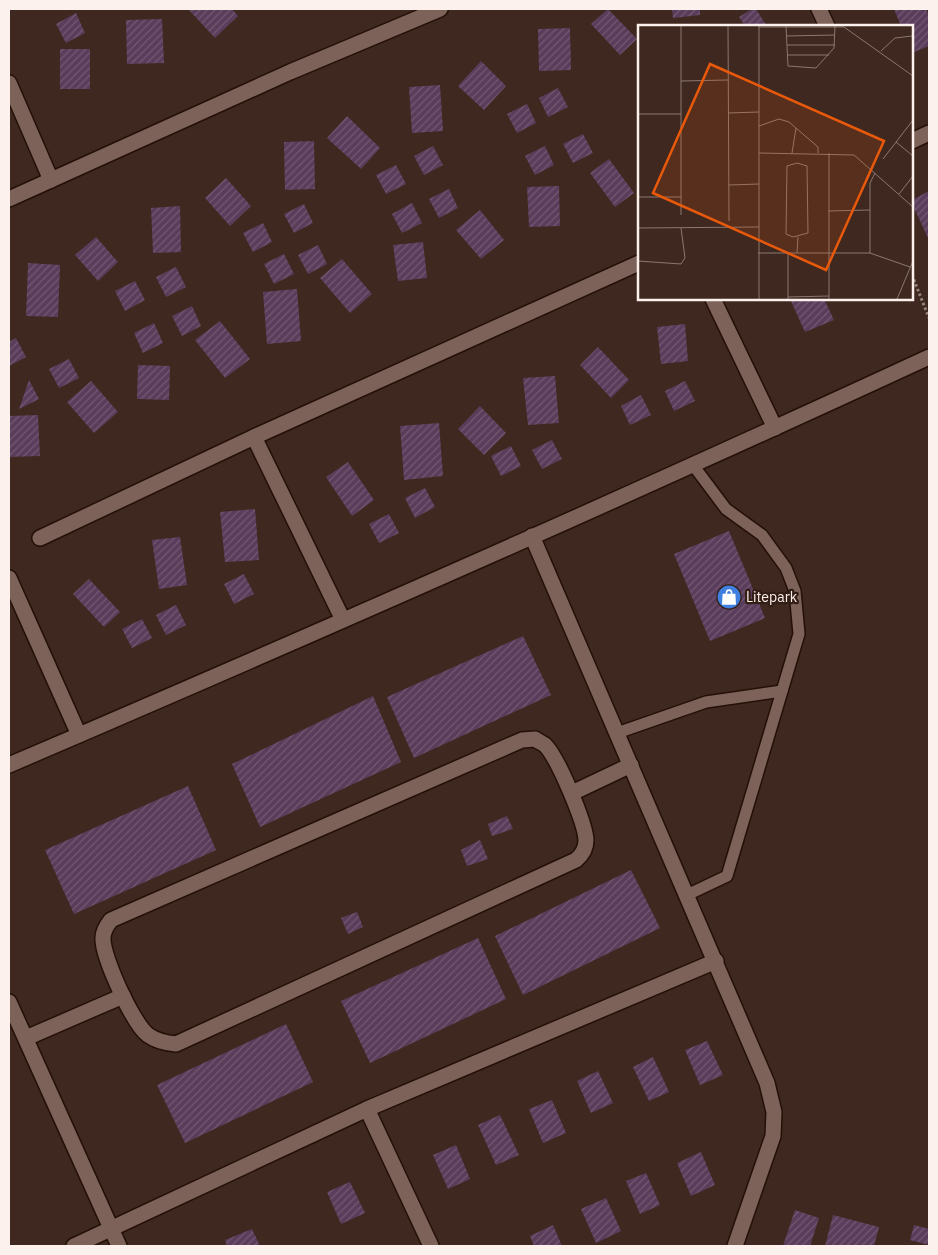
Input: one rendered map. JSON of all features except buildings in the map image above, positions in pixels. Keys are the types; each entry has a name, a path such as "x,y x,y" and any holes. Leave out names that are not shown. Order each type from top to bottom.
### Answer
{"street":[{"path":"9,199 290,72 440,9"},
{"path":"819,9 827,25"},
{"path":"9,83 51,180"},
{"path":"913,141 929,133"},
{"path":"40,538 254,437 638,263"},
{"path":"714,300 775,428"},
{"path":"9,765 343,620 929,358"},
{"path":"254,437 343,620"},
{"path":"532,536 767,1083 774,1112 772,1136 735,1246"},
{"path":"9,578 79,735"},
{"path":"535,739 544,744 552,754 572,793 586,839 586,847 576,860 176,1044 163,1043 147,1034 136,1022 122,996 110,967 103,937 106,927 111,920 125,913 522,740 535,739"},
{"path":"572,793 630,765"},
{"path":"74,1246 367,1109 716,961"},
{"path":"26,1038 122,996"},
{"path":"9,1002 119,1246"},
{"path":"367,1109 431,1246"}],"lane":[{"path":"687,895 726,876 799,634 795,591 786,568 762,535 726,509 693,465"},
{"path":"617,733 706,702 782,691"}],"path":[{"path":"913,278 929,318"}],"place":[{"name":"Litepark","path":"729,597"}]}
